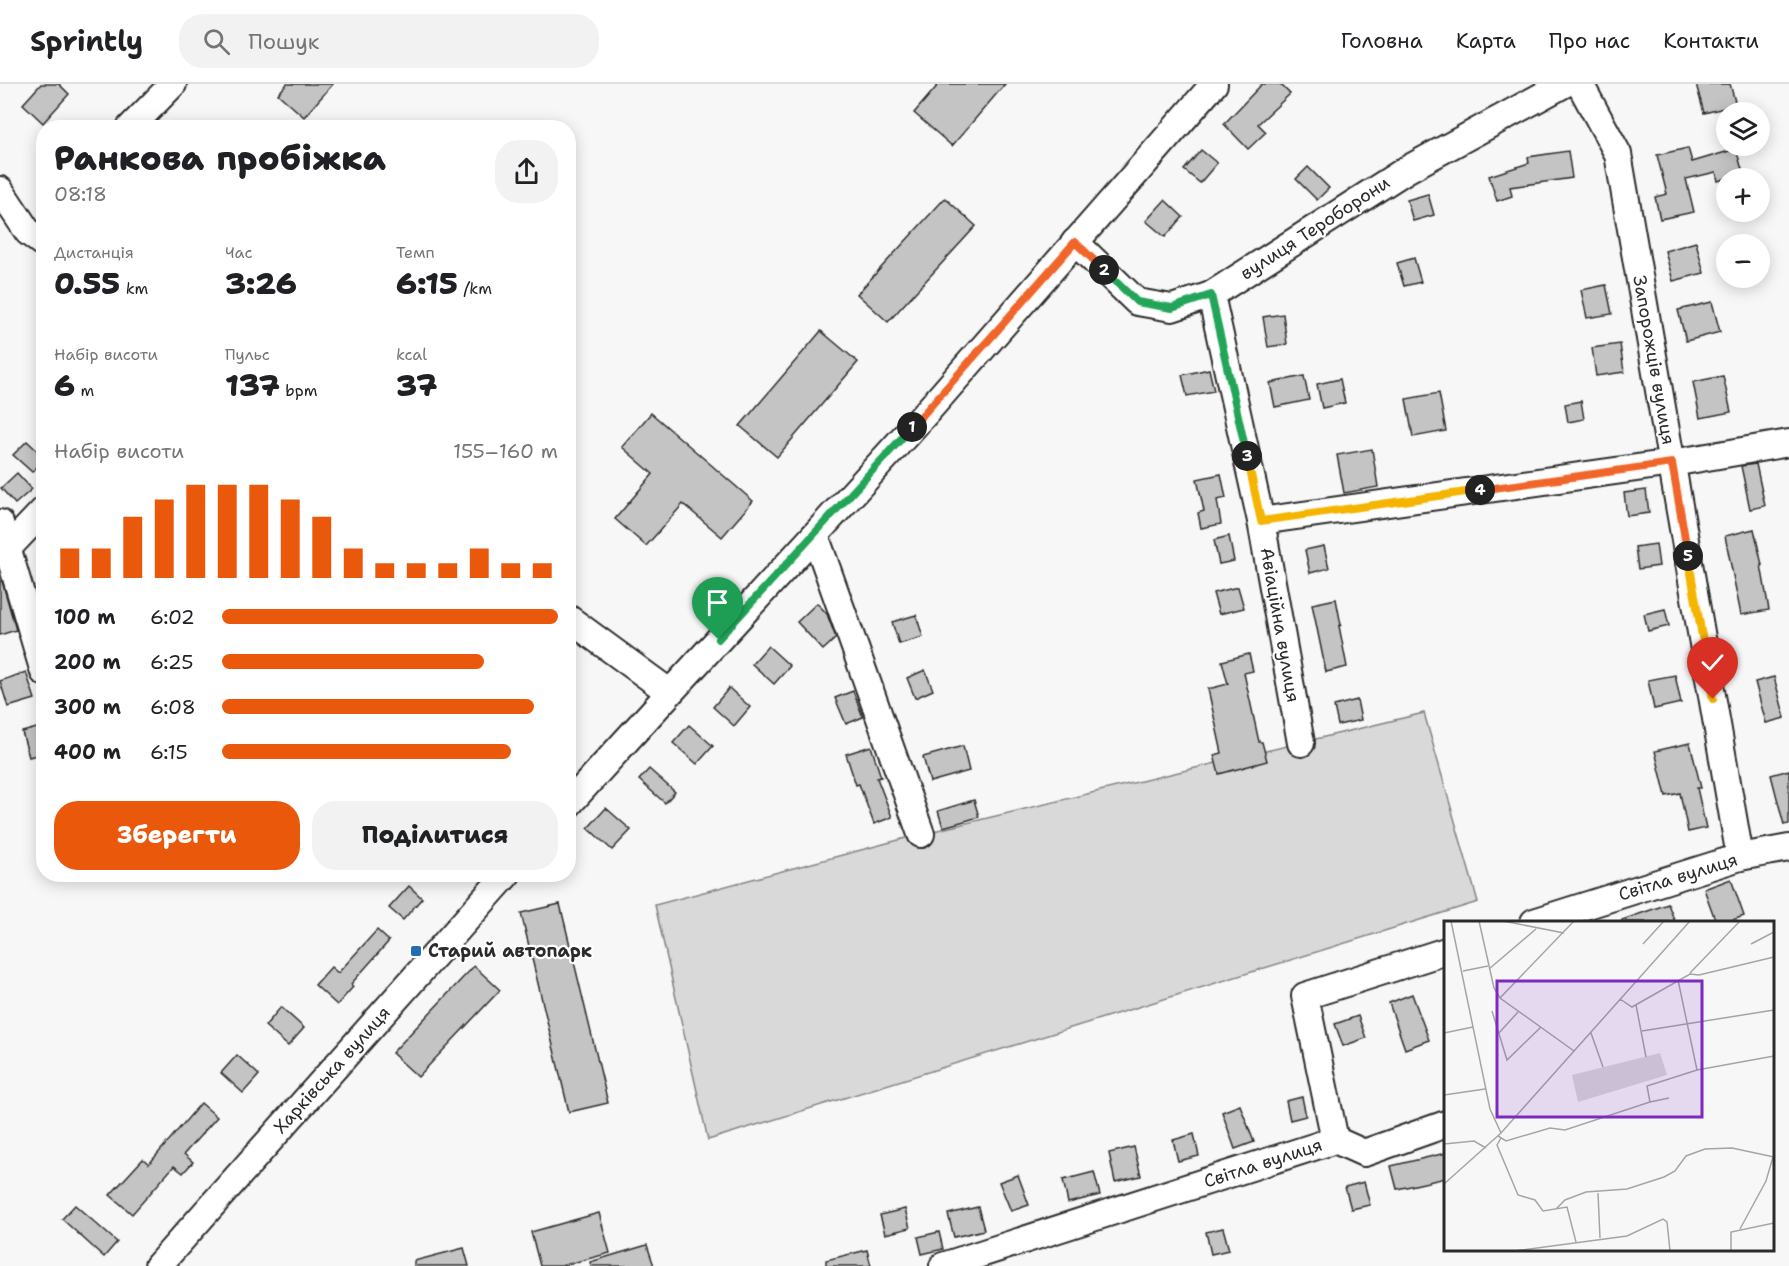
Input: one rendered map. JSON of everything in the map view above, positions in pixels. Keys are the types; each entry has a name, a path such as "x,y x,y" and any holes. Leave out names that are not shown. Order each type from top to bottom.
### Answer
{"street":[{"path":"138,120 173,84"},
{"path":"576,796 933,405 1214,84"},
{"name":"вулиця Тероборони","path":"1075,242 1137,302 1172,308 1211,295 1406,170 1564,84"},
{"name":"Запорожців вулиця","path":"1580,84 1618,154 1740,857"},
{"path":"0,189 36,229"},
{"name":"Авіаційна вулиця","path":"1211,295 1261,521 1301,743"},
{"path":"1261,521 1672,463 1789,443"},
{"path":"7,549 36,518"},
{"path":"0,523 36,645"},
{"path":"815,535 921,834"},
{"path":"576,624 669,692"},
{"name":"Світла вулиця","path":"1537,921 1740,857 1789,848"},
{"name":"Харківська вулиця","path":"158,1266 500,882"},
{"name":"Світла вулиця","path":"944,1266 1335,1140 1305,996 1444,952"},
{"path":"1335,1140 1364,1153 1444,1125"}],"shaded area":[{"path":"1424,713 1478,902 708,1140 655,905 921,834"}],"building":[{"path":"41,84 59,84 69,94 46,120 40,120 23,104"},
{"path":"287,84 333,84 304,117 278,94"},
{"path":"939,84 1005,84 952,146 914,113"},
{"path":"1262,84 1280,84 1290,94 1258,124 1266,132 1248,149 1224,124"},
{"path":"1696,84 1730,84 1735,102 1716,102 1716,110 1704,113"},
{"path":"1688,148 1692,162 1716,155 1738,156 1742,168 1716,168 1716,172 1686,179 1694,212 1660,219 1655,197 1667,194 1657,155"},
{"path":"1201,150 1217,163 1200,183 1184,170"},
{"path":"1568,151 1572,178 1510,187 1512,196 1497,201 1489,176 1529,163 1528,157"},
{"path":"1308,167 1329,188 1317,200 1296,179"},
{"path":"1428,194 1434,215 1413,221 1407,200"},
{"path":"945,198 976,226 888,322 857,294"},
{"path":"1165,200 1183,217 1165,237 1146,221"},
{"path":"1696,242 1704,273 1673,281 1665,251"},
{"path":"1414,258 1421,282 1404,286 1397,263"},
{"path":"1606,285 1612,314 1587,318 1581,290"},
{"path":"1712,302 1720,332 1686,341 1678,310"},
{"path":"1283,314 1287,344 1268,347 1263,317"},
{"path":"821,331 858,362 777,457 740,426"},
{"path":"1620,344 1624,372 1596,376 1592,348"},
{"path":"1209,369 1214,391 1187,396 1182,375"},
{"path":"1304,376 1309,400 1275,407 1270,383"},
{"path":"1723,376 1731,412 1700,418 1693,382"},
{"path":"1340,379 1345,403 1322,408 1317,384"},
{"path":"1439,393 1446,431 1413,437 1406,399"},
{"path":"1581,401 1584,419 1568,422 1565,404"},
{"path":"651,413 753,501 722,537 683,504 646,546 615,519 653,474 622,447"},
{"path":"27,441 36,449 36,468 32,472 13,455"},
{"path":"1372,449 1378,487 1344,493 1337,455"},
{"path":"1756,464 1765,506 1750,509 1741,466"},
{"path":"17,473 32,489 15,504 1,488"},
{"path":"1221,474 1226,498 1217,500 1221,524 1201,528 1198,513 1204,511 1197,479"},
{"path":"1646,490 1649,513 1627,516 1624,493"},
{"path":"1754,529 1769,610 1741,615 1725,536"},
{"path":"1229,536 1234,561 1219,564 1214,540"},
{"path":"1656,544 1659,566 1638,569 1635,547"},
{"path":"1324,546 1329,568 1310,573 1305,550"},
{"path":"0,581 2,581 16,630 0,635"},
{"path":"1238,587 1244,608 1219,614 1213,593"},
{"path":"1336,599 1347,667 1326,672 1312,604"},
{"path":"817,603 827,614 836,638 823,650 797,622"},
{"path":"1665,609 1669,626 1648,631 1644,614"},
{"path":"916,615 923,637 899,644 892,622"},
{"path":"768,646 790,666 774,684 752,664"},
{"path":"1249,654 1253,671 1244,673 1259,742 1262,742 1267,761 1219,774 1214,755 1222,753 1208,689 1228,684 1222,661"},
{"path":"925,670 933,690 915,698 907,678"},
{"path":"26,672 35,699 8,707 0,681"},
{"path":"1675,675 1681,703 1654,709 1648,680"},
{"path":"1774,677 1785,718 1766,723 1755,682"},
{"path":"729,688 750,707 734,726 713,707"},
{"path":"853,691 863,717 846,724 835,698"},
{"path":"1357,700 1361,720 1338,725 1334,706"},
{"path":"689,725 713,746 697,764 673,743"},
{"path":"36,728 36,755 29,757 22,732"},
{"path":"1690,743 1701,788 1697,788 1706,828 1688,832 1680,793 1666,796 1655,751"},
{"path":"871,746 881,777 877,778 892,817 874,824 859,784 856,785 846,754"},
{"path":"963,746 969,771 930,782 923,757"},
{"path":"649,769 675,792 665,803 639,780"},
{"path":"1789,770 1789,824 1784,825 1771,775"},
{"path":"974,800 979,817 943,827 938,811"},
{"path":"606,808 631,830 612,850 588,828"},
{"path":"1731,879 1744,916 1730,921 1716,921 1704,889"},
{"path":"409,886 422,898 403,920 389,908"},
{"path":"560,904 608,1103 569,1112 521,913"},
{"path":"1668,904 1675,921 1622,921"},
{"path":"377,930 389,941 351,984 353,987 337,1005 315,985 331,967 338,973"},
{"path":"474,966 500,990 418,1077 392,1053"},
{"path":"1412,994 1429,1040 1405,1049 1389,1003"},
{"path":"281,1007 304,1028 288,1046 265,1026"},
{"path":"1358,1016 1366,1038 1343,1046 1335,1024"},
{"path":"237,1055 259,1075 243,1093 221,1073"},
{"path":"1302,1097 1306,1116 1290,1120 1286,1101"},
{"path":"201,1103 217,1117 184,1154 193,1162 183,1173 174,1166 132,1214 110,1195 143,1159 149,1164"},
{"path":"1240,1105 1254,1142 1235,1149 1222,1112"},
{"path":"1194,1134 1199,1156 1178,1161 1173,1140"},
{"path":"1134,1147 1141,1176 1115,1182 1109,1153"},
{"path":"1444,1153 1444,1178 1397,1189 1391,1166"},
{"path":"1094,1172 1100,1195 1068,1203 1063,1180"},
{"path":"1018,1175 1029,1205 1011,1211 999,1182"},
{"path":"1364,1182 1370,1205 1351,1209 1345,1187"},
{"path":"75,1205 117,1242 104,1257 62,1219"},
{"path":"978,1207 984,1230 954,1237 948,1214"},
{"path":"905,1209 910,1228 885,1234 880,1215"},
{"path":"599,1213 610,1253 561,1266 540,1266 531,1232"},
{"path":"1223,1228 1229,1250 1211,1254 1206,1232"},
{"path":"939,1232 943,1249 922,1254 918,1237"},
{"path":"647,1245 654,1266 591,1266 590,1262"},
{"path":"464,1248 469,1266 414,1266 414,1261"},
{"path":"867,1250 871,1266 826,1266 826,1260"}],"place":[{"name":"Старий автопарк","path":"416,951"}],"route":[{"path":"718,639 933,405 1075,242 1137,302 1172,308 1211,295 1261,521 1672,463 1713,699"}]}
